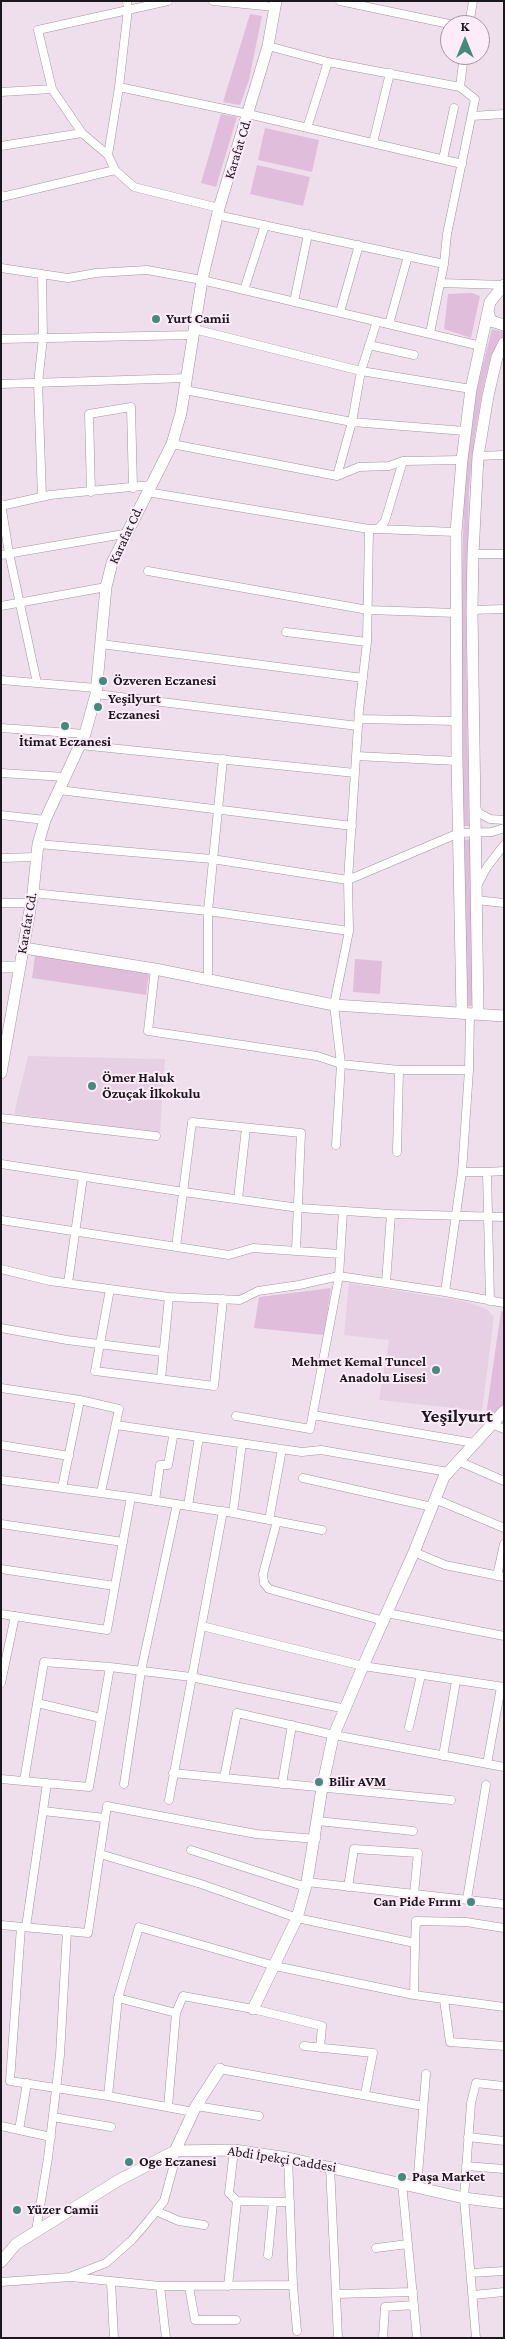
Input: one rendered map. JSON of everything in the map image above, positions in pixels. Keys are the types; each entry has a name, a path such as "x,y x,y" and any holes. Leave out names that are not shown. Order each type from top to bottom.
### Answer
{"main road":[{"name":"Karafat Cd.","path":"1,1073 3,1052 24,948 38,844 45,820 82,740 96,691 106,587 112,563 124,534 172,444 186,384 202,280 218,211 268,46 275,4"},
{"path":"470,1014 459,833 456,532 465,431 472,389 490,302 500,295 504,285"},
{"path":"488,312 491,321 504,324"},
{"path":"470,1014 476,900 473,554 478,456 488,396 499,367 504,343"},
{"path":"24,948 155,969 334,1005 504,1016"},
{"path":"1,967 19,967"},
{"path":"253,2008 297,1918 307,1884 316,1839 322,1788 334,1735 363,1666 414,1552 444,1477 504,1411"},
{"path":"175,2152 195,2109 220,2069"},
{"name":"Abdi İpekçi Caddesi","path":"1,2262 16,2244 36,2231 119,2180 175,2152 234,2150 288,2158 330,2166 464,2198 504,2202"}],"street":[{"path":"168,1 128,5 38,30 52,89 82,133 108,155 115,170 134,186 265,225 444,264"},
{"path":"213,1 275,4"},
{"path":"340,1 440,22"},
{"path":"471,15 473,1"},
{"path":"108,155 119,87 128,5"},
{"path":"268,46 328,62 460,87 475,99 447,234 441,283 430,333"},
{"path":"307,128 328,62"},
{"path":"460,87 463,65"},
{"path":"373,143 390,73"},
{"path":"119,87 248,114 462,164"},
{"path":"1,92 52,89"},
{"path":"443,159 454,108"},
{"path":"472,116 504,114"},
{"path":"1,146 82,133"},
{"path":"1,196 115,170"},
{"path":"244,290 265,225"},
{"path":"294,302 308,234"},
{"path":"340,312 359,246"},
{"path":"389,324 408,256"},
{"path":"1,268 68,278 96,273 147,270 202,280 481,346"},
{"path":"42,274 43,338 38,383 42,497"},
{"path":"441,283 504,285"},
{"path":"337,476 352,422 361,371 377,321"},
{"path":"1,339 194,332 361,371 472,389"},
{"path":"369,345 414,355"},
{"path":"1,384 186,384 352,422 465,431"},
{"path":"90,492 89,414 130,407 133,488"},
{"path":"172,444 337,476 359,467 389,466 403,462 462,460"},
{"path":"478,456 504,455"},
{"path":"378,529 385,521 403,462"},
{"path":"37,683 20,602 5,554 1,505 42,497 149,488 369,530 456,532"},
{"path":"336,1145 341,1064 334,1005 349,931 348,880 358,723 367,642 369,530"},
{"path":"5,554 124,534"},
{"path":"473,554 504,554"},
{"path":"148,571 368,610 456,613"},
{"path":"1,606 106,587"},
{"path":"472,610 504,609"},
{"path":"286,632 367,642"},
{"path":"101,644 363,678"},
{"path":"1,680 358,723 457,721"},
{"path":"1,728 223,759 355,773"},
{"path":"356,756 457,761"},
{"path":"208,979 208,911 223,759"},
{"path":"1,773 65,777"},
{"path":"59,790 352,826"},
{"path":"475,807 479,813 490,819 504,820"},
{"path":"1,815 45,820"},
{"path":"38,844 212,860 348,880 459,833 492,832 504,828"},
{"path":"476,888 487,867 504,845"},
{"path":"1,858 36,857"},
{"path":"1,903 32,898 208,911 349,931"},
{"path":"476,900 504,903"},
{"path":"155,969 148,1031 317,1056 341,1064 399,1070 469,1070"},
{"path":"445,1292 462,1172 469,1070 470,1014"},
{"path":"397,1152 399,1070"},
{"path":"1,1118 156,1136"},
{"path":"176,1247 192,1122 301,1133 296,1250"},
{"path":"238,1199 246,1128"},
{"path":"1,1164 299,1208 391,1214 504,1217"},
{"path":"462,1172 504,1170"},
{"path":"487,1172 490,1301"},
{"path":"68,1283 83,1177"},
{"path":"236,1416 310,1429 339,1276 343,1211"},
{"path":"386,1283 391,1214"},
{"path":"1,1220 229,1254 253,1248 340,1254"},
{"path":"1,1269 68,1283 169,1297 240,1300 258,1291 299,1285 339,1276 504,1303"},
{"path":"110,1289 95,1371 214,1386 223,1299"},
{"path":"161,1379 162,1352 169,1297"},
{"path":"1,1328 162,1352"},
{"path":"1,1388 80,1400 119,1409 101,1492"},
{"path":"62,1488 80,1400"},
{"path":"313,1415 474,1444"},
{"path":"492,1424 504,1429"},
{"path":"116,1425 302,1452 321,1450 448,1472"},
{"path":"188,1506 199,1437"},
{"path":"154,1501 160,1465 168,1466 173,1438"},
{"path":"1,1444 69,1456"},
{"path":"233,1513 242,1444"},
{"path":"282,1449 273,1521 263,1574 264,1582 269,1589 386,1617 504,1636"},
{"path":"458,1461 504,1481"},
{"path":"304,1478 433,1503 504,1528"},
{"path":"1,1480 101,1492 233,1513 322,1530"},
{"path":"1,1614 107,1630 131,1497"},
{"path":"124,1784 141,1671 177,1504"},
{"path":"169,1800 223,1512"},
{"path":"1,1524 123,1542"},
{"path":"414,1552 445,1565 500,1576 504,1544"},
{"path":"1,1569 115,1586"},
{"path":"1,1683 15,1616"},
{"path":"202,1626 363,1666 503,1687 487,1764"},
{"path":"24,1781 44,1662 110,1667 191,1677 346,1708"},
{"path":"1,1779 89,1787 110,1667"},
{"path":"409,1727 421,1676"},
{"path":"443,1756 456,1681"},
{"path":"37,1703 101,1718"},
{"path":"224,1778 237,1712 334,1735 504,1767"},
{"path":"282,1784 292,1724"},
{"path":"173,1773 451,1800"},
{"path":"47,1783 24,1927 10,2081 108,2096 168,2108 259,2116"},
{"path":"467,1899 486,1785"},
{"path":"1,1925 88,1933 107,1806 256,1834 316,1839"},
{"path":"43,1811 105,1818"},
{"path":"318,1821 412,1831"},
{"path":"348,1887 354,1849 418,1853 414,1894"},
{"path":"191,1850 307,1884 504,1904"},
{"path":"100,1854 201,1884 297,1918 415,1943"},
{"path":"414,1995 416,1921 466,1922 504,1928"},
{"path":"108,2096 118,1998 140,1927 275,1966 414,1995 504,2007"},
{"path":"36,2231 51,2137 67,1931"},
{"path":"168,2108 176,2013 183,1996 253,2008 322,2026 320,2048"},
{"path":"118,1998 176,2013"},
{"path":"444,2000 450,2042 504,2046"},
{"path":"304,2046 372,2053 365,2094"},
{"path":"220,2069 423,2106"},
{"path":"417,2187 426,2074"},
{"path":"476,2338 464,2198 468,2137 476,2082 504,2086"},
{"path":"19,2130 27,2084"},
{"path":"53,2117 112,2127"},
{"path":"1,2126 51,2137"},
{"path":"468,2137 504,2141"},
{"path":"234,2150 229,2193 237,2201 290,2202"},
{"path":"70,2277 106,2262 132,2240 164,2201 175,2152"},
{"path":"288,2158 292,2285 297,2331"},
{"path":"330,2166 338,2338"},
{"path":"466,2166 504,2169"},
{"path":"402,2183 417,2338"},
{"path":"228,2286 237,2201"},
{"path":"268,2255 273,2202"},
{"path":"156,2211 179,2221 204,2225"},
{"path":"376,2248 408,2244"},
{"path":"471,2273 504,2271"},
{"path":"1,2282 70,2277 160,2286 292,2285"},
{"path":"111,2282 114,2338"},
{"path":"160,2286 166,2338"},
{"path":"189,2287 195,2320 236,2320"},
{"path":"336,2294 413,2292"},
{"path":"473,2295 504,2292"},
{"path":"383,2338 385,2307 414,2305"}],"shaded area":[{"path":"250,14 262,16 249,80 240,105 223,102"},
{"path":"221,114 237,117 216,187 201,183"},
{"path":"265,128 319,140 312,172 258,160"},
{"path":"257,165 310,177 303,206 250,194"},
{"path":"472,293 480,296 471,338 444,329 448,294"},
{"path":"492,329 504,332 504,335 491,356 483,389 475,434 469,489 466,625 469,826 463,826 461,625 464,489 477,388"},
{"path":"470,839 474,1006 467,1006 464,840"},
{"path":"35,955 149,974 146,995 32,978"},
{"path":"355,959 382,961 380,994 353,992"},
{"name":"Ömer Haluk Özuçak İlkokulu","path":"28,1056 165,1059 160,1133 14,1114"},
{"name":"Mehmet Kemal Tuncel Anadolu Lisesi","path":"349,1283 463,1301 487,1309 494,1317 482,1411 379,1400 389,1340 344,1335"},
{"path":"331,1288 324,1335 254,1328 259,1297"},
{"path":"501,1311 504,1312 504,1403 497,1412 486,1415"}],"place":[{"name":"Yurt Camii","path":"156,319"},
{"name":"Özveren Eczanesi","path":"103,681"},
{"name":"Yeşilyurt Eczanesi","path":"98,707"},
{"name":"İtimat Eczanesi","path":"65,726"},
{"name":"Ömer Haluk Özuçak İlkokulu","path":"92,1086"},
{"name":"Mehmet Kemal Tuncel Anadolu Lisesi","path":"436,1370"},
{"name":"Bilir AVM","path":"319,1782"},
{"name":"Can Pide Fırını","path":"471,1902"},
{"name":"Oge Eczanesi","path":"129,2162"},
{"name":"Paşa Market","path":"402,2177"},
{"name":"Yüzer Camii","path":"17,2210"}],"district":[{"name":"Yeşilyurt","path":"457,1416"}]}
